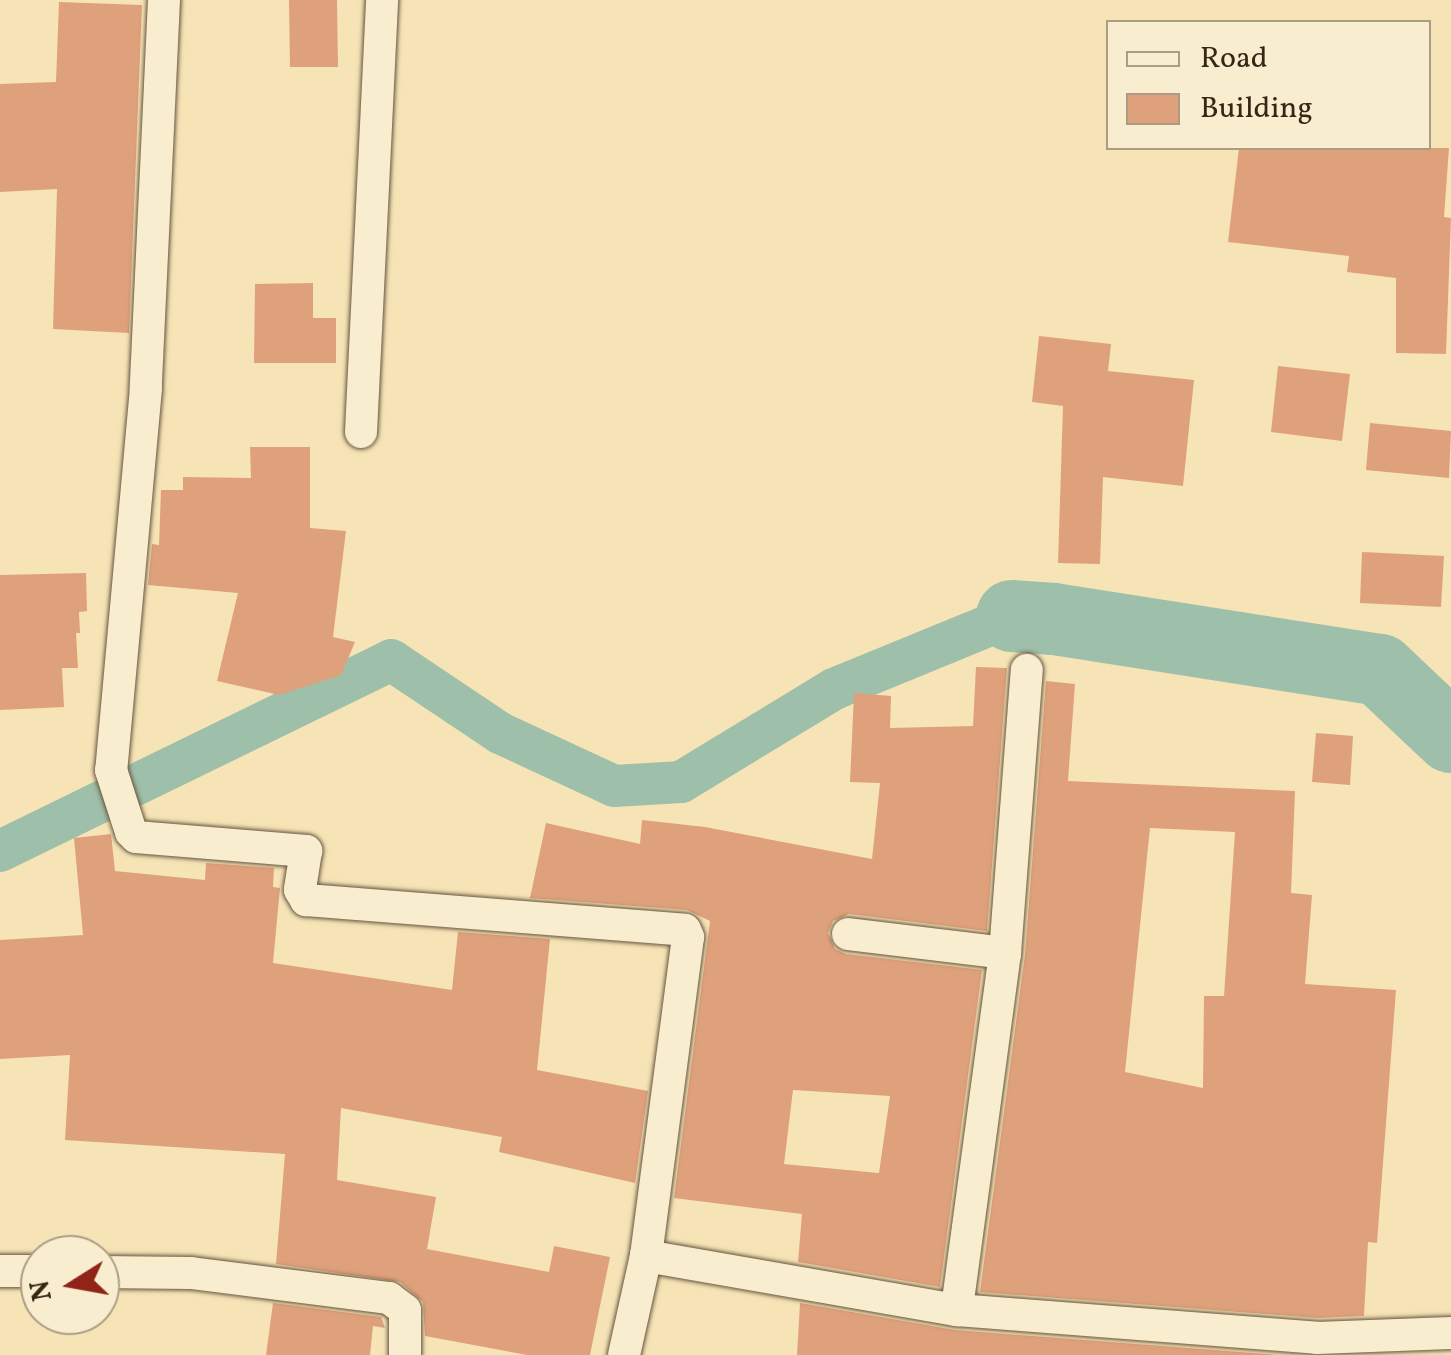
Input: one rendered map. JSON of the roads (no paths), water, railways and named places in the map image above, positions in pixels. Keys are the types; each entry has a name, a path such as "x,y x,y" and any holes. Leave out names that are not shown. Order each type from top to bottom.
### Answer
{"street":[{"path":"164,0 146,388 111,770 128,826 136,837 306,851 300,890 306,900 685,930 688,938 646,1256 624,1355"},
{"path":"361,432 382,0"},
{"path":"957,1310 1005,953 1028,670"},
{"path":"848,934 1005,953"},
{"path":"646,1256 957,1310 1317,1338 1451,1333"},
{"path":"120,1272 191,1272 390,1298 405,1310 405,1355"}],"waterway":[{"path":"0,851 391,660 500,733 614,786 681,782 834,689 1012,616"},
{"path":"1012,616 1054,619 1380,670 1451,737"}]}
